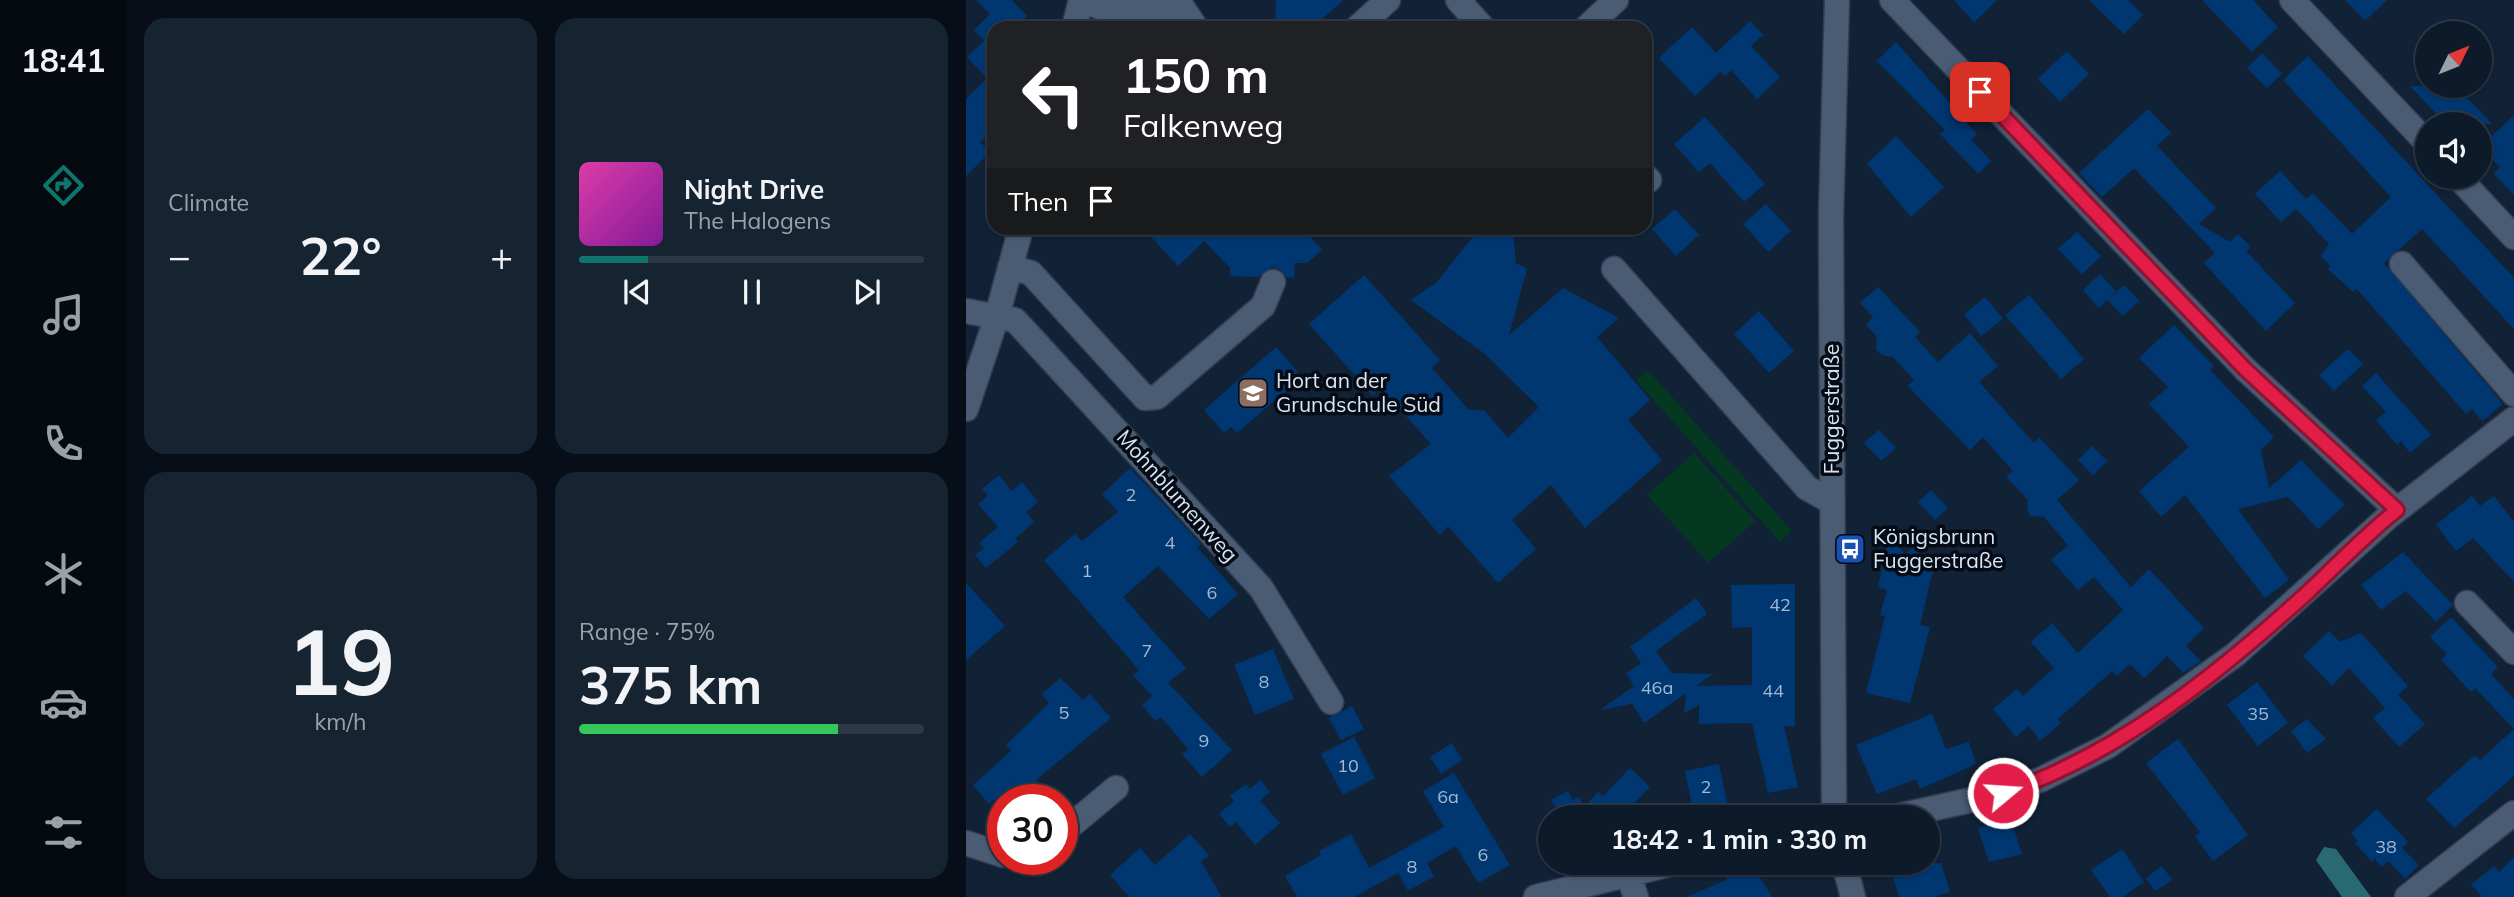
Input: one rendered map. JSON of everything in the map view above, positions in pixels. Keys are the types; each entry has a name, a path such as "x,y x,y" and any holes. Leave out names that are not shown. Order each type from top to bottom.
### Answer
{"street":[{"path":"1076,21 1081,0 1103,8 1182,7 1191,21"},
{"path":"1365,21 1388,0"},
{"path":"1458,0 1477,21"},
{"path":"1594,21 1616,0"},
{"name":"Fuggerstraße","path":"1834,805 1831,215 1837,0"},
{"path":"1892,0 2245,369 2397,510"},
{"path":"2292,0 2415,130"},
{"path":"2469,189 2514,237"},
{"path":"966,409 997,316 1019,235"},
{"path":"2402,264 2514,394"},
{"path":"1010,267 1031,273 1145,398 1157,397 1264,306 1273,282"},
{"path":"1614,269 1807,488 1832,502"},
{"name":"Mohnblumenweg","path":"966,311 1015,320 1261,588 1331,702"},
{"path":"1940,806 2016,789 2108,746 2250,642 2397,510 2514,419"},
{"path":"2467,603 2514,652"},
{"path":"1078,820 1116,788"},
{"path":"2407,897 2514,813"},
{"path":"966,844 987,850"},
{"path":"1536,897 1632,886 1653,875"},
{"path":"1847,875 1853,897"}],"shaded area":[{"path":"1648,370 1792,531 1780,542 1636,380"},
{"path":"1694,453 1755,521 1708,563 1647,495"},
{"path":"2324,847 2336,849 2371,897 2342,897 2316,860"}],"building":[{"path":"976,0 1012,0 1027,16 1022,21 987,21 987,78 967,57 984,41 974,30 990,14"},
{"path":"1276,0 1344,0 1323,18 1326,21 1275,21"},
{"path":"1954,0 1997,0 1974,22"},
{"path":"2089,0 2128,0 2143,15 2124,34"},
{"path":"2202,0 2253,0 2278,27 2252,52"},
{"path":"2345,0 2387,0 2365,21"},
{"path":"1750,21 1763,35 1751,46 1780,77 1757,99 1731,70 1725,76 1720,72 1695,96 1659,58 1692,27 1716,53"},
{"path":"1896,42 1977,134 1971,140 1991,161 1978,174 1940,134 1945,130 1877,61"},
{"path":"2067,51 2089,74 2060,102 2038,79"},
{"path":"2262,53 2282,74 2267,88 2247,68"},
{"path":"2308,56 2415,171 2415,189 2431,189 2514,278 2514,329 2422,229 2384,263 2503,404 2482,421 2472,409 2466,414 2357,289 2353,292 2328,269 2330,266 2321,256 2329,244 2296,209 2281,222 2255,194 2280,171 2306,199 2313,193 2352,234 2391,197 2283,80"},
{"path":"987,78 987,136 980,142 987,149 987,155 966,176 966,99"},
{"path":"2421,98 2467,98 2481,112 2435,112"},
{"path":"2148,109 2171,133 2157,146 2216,208 2199,224 2230,242 2238,234 2251,247 2246,251 2295,303 2266,331 2204,263 2215,253 2134,168 2102,197 2079,173"},
{"path":"2514,115 2514,195 2494,174 2500,167 2492,159 2492,136"},
{"path":"1705,117 1765,184 1744,202 1710,163 1699,172 1674,144"},
{"path":"1896,136 1944,187 1911,217 1867,164"},
{"path":"1766,204 1791,231 1768,252 1743,224"},
{"path":"1675,209 1699,235 1676,256 1652,229"},
{"path":"2077,232 2101,256 2082,274 2058,249"},
{"path":"1149,235 1308,235 1322,250 1307,263 1295,263 1294,278 1287,277 1279,269 1272,267 1259,277 1230,276 1230,268 1204,241 1178,266"},
{"path":"1474,235 1513,235 1516,263 1527,269 1509,335 1563,288 1619,318 1597,337 1650,400 1628,420 1662,460 1585,528 1551,485 1512,520 1536,549 1498,583 1448,526 1440,535 1389,476 1431,444 1381,388 1373,396 1309,324 1364,275 1440,360 1432,368 1469,410 1484,410 1508,438 1539,407 1485,354 1411,300 1436,283"},
{"path":"2100,274 2116,291 2099,308 2083,290"},
{"path":"2124,285 2139,301 2123,316 2107,300"},
{"path":"1878,287 1920,332 1915,337 1938,362 1970,333 1998,366 1979,382 2034,443 2039,437 2079,480 2057,500 2131,587 2149,569 2204,628 2186,646 2201,661 2183,673 2167,656 2144,678 2130,664 2117,676 2112,671 2058,719 2061,723 2040,741 2029,726 2016,737 1993,709 2017,689 2023,696 2054,668 2031,642 2052,623 2078,653 2123,610 2094,577 2078,590 2051,560 2068,545 2044,517 2031,516 2027,510 2028,500 2006,477 2013,471 1983,437 1970,450 1908,386 1914,380 1893,357 1882,355 1876,349 1877,337 1866,325 1873,317 1860,303"},
{"path":"2029,295 2084,359 2061,379 2005,315"},
{"path":"1985,297 2003,319 1981,336 1964,314"},
{"path":"1759,311 1794,351 1769,373 1734,334"},
{"path":"2174,325 2214,366 2210,370 2274,437 2261,450 2269,488 2301,460 2345,505 2318,529 2288,497 2238,509 2289,580 2265,598 2185,495 2161,517 2139,491 2189,447 2149,404 2168,387 2139,358"},
{"name":"Hort an der Grundschule Süd","path":"1276,347 1302,377 1237,433 1231,427 1224,433 1204,410"},
{"path":"2348,349 2363,364 2334,391 2319,375"},
{"path":"2376,373 2431,435 2410,453 2401,441 2397,445 2376,420 2386,412 2362,386"},
{"path":"1879,430 1896,448 1881,461 1864,443"},
{"path":"2092,446 2107,461 2093,475 2078,460"},
{"path":"1130,468 1201,544 1197,547 1238,594 1209,619 1158,566 1123,597 1186,668 1168,683 1232,750 1202,777 1182,754 1188,749 1161,717 1155,721 1142,705 1152,696 1133,675 1139,670 1044,560 1075,534 1082,541 1118,512 1102,494"},
{"path":"999,475 1012,491 1022,482 1038,502 1026,512 1034,522 1015,539 1018,542 986,568 975,555 984,548 979,543 998,527 978,504 988,496 982,489"},
{"path":"1931,490 1948,508 1935,520 1918,502"},
{"path":"2472,496 2480,506 2494,496 2514,522 2514,582 2473,538 2456,551 2436,525"},
{"path":"1889,536 1905,554 1913,547 1933,570 1920,625 1930,627 1910,703 1866,693 1885,616 1880,615 1887,590 1878,587"},
{"path":"2403,552 2453,605 2436,622 2406,591 2381,610 2361,585"},
{"path":"966,583 1005,626 966,660"},
{"path":"1795,584 1795,726 1784,726 1798,787 1768,793 1752,723 1699,724 1699,705 1684,713 1686,693 1644,723 1632,704 1600,710 1634,686 1626,673 1641,663 1630,647 1696,598 1707,614 1656,651 1672,673 1713,674 1696,686 1752,685 1752,627 1732,628 1731,585"},
{"path":"2451,617 2498,667 2491,674 2514,699 2514,729 2475,688 2471,692 2441,660 2447,654 2430,637"},
{"path":"2329,631 2340,642 2361,633 2408,686 2398,695 2425,724 2399,747 2373,718 2385,708 2349,668 2332,686 2303,656"},
{"path":"1273,649 1294,699 1255,715 1234,665"},
{"path":"1060,678 1083,700 1090,694 1111,718 1036,780 1040,784 987,784 987,802 973,785 1011,751 1006,745 1049,703 1042,694"},
{"path":"2257,682 2288,723 2258,746 2227,705"},
{"path":"1352,706 1364,729 1341,740 1329,718"},
{"path":"1932,714 1946,749 1969,742 1976,764 1920,789 1916,779 1877,794 1856,745"},
{"path":"2307,719 2326,739 2307,753 2291,731"},
{"path":"2514,729 2514,776 2454,828 2426,799 2475,755 2480,760"},
{"path":"1354,737 1375,778 1343,795 1321,754"},
{"path":"2178,739 2248,835 2213,861 2195,836 2200,832 2146,763"},
{"path":"1452,743 1462,760 1441,774 1430,757"},
{"path":"1719,764 1727,803 1692,805 1685,771"},
{"path":"1630,768 1650,787 1633,805 1586,805 1598,792 1603,796"},
{"path":"1454,773 1510,865 1478,883 1456,846 1427,863 1434,876 1408,891 1398,873 1354,897 1297,897 1285,876 1321,855 1319,851 1351,834 1369,868 1444,827 1423,791"},
{"path":"1260,780 1270,792 1260,801 1280,823 1255,845 1236,822 1230,827 1219,814 1234,801 1230,796 1246,784 1250,789"},
{"path":"1568,791 1573,800 1579,797 1583,805 1554,805 1551,800"},
{"path":"2377,809 2408,842 2402,848 2419,865 2405,879 2388,861 2382,867 2375,859 2372,862 2355,843 2358,841 2351,833"},
{"path":"2010,818 2022,854 1989,862 1978,828"},
{"path":"1190,834 1209,855 1201,862 1222,897 1129,897 1110,875 1140,848 1155,865"},
{"path":"2122,849 2144,882 2122,897 2110,897 2091,870"},
{"path":"2514,857 2514,897 2482,897 2471,884 2494,866 2499,872"},
{"path":"1941,863 1950,892 1933,897 1899,897 1893,875 1940,875"},
{"path":"2162,866 2172,880 2155,891 2146,878"},
{"path":"1724,875 1758,875 1772,897 1686,897 1727,880"}],"place":[{"name":"Hort an der Grundschule Süd","path":"1253,393"},
{"name":"Königsbrunn Fuggerstraße","path":"1850,549"}],"route":[{"path":"1980,92 2245,369 2317,439 2397,510 2236,654 2168,704 2108,746 2040,780 2003,793"}]}
